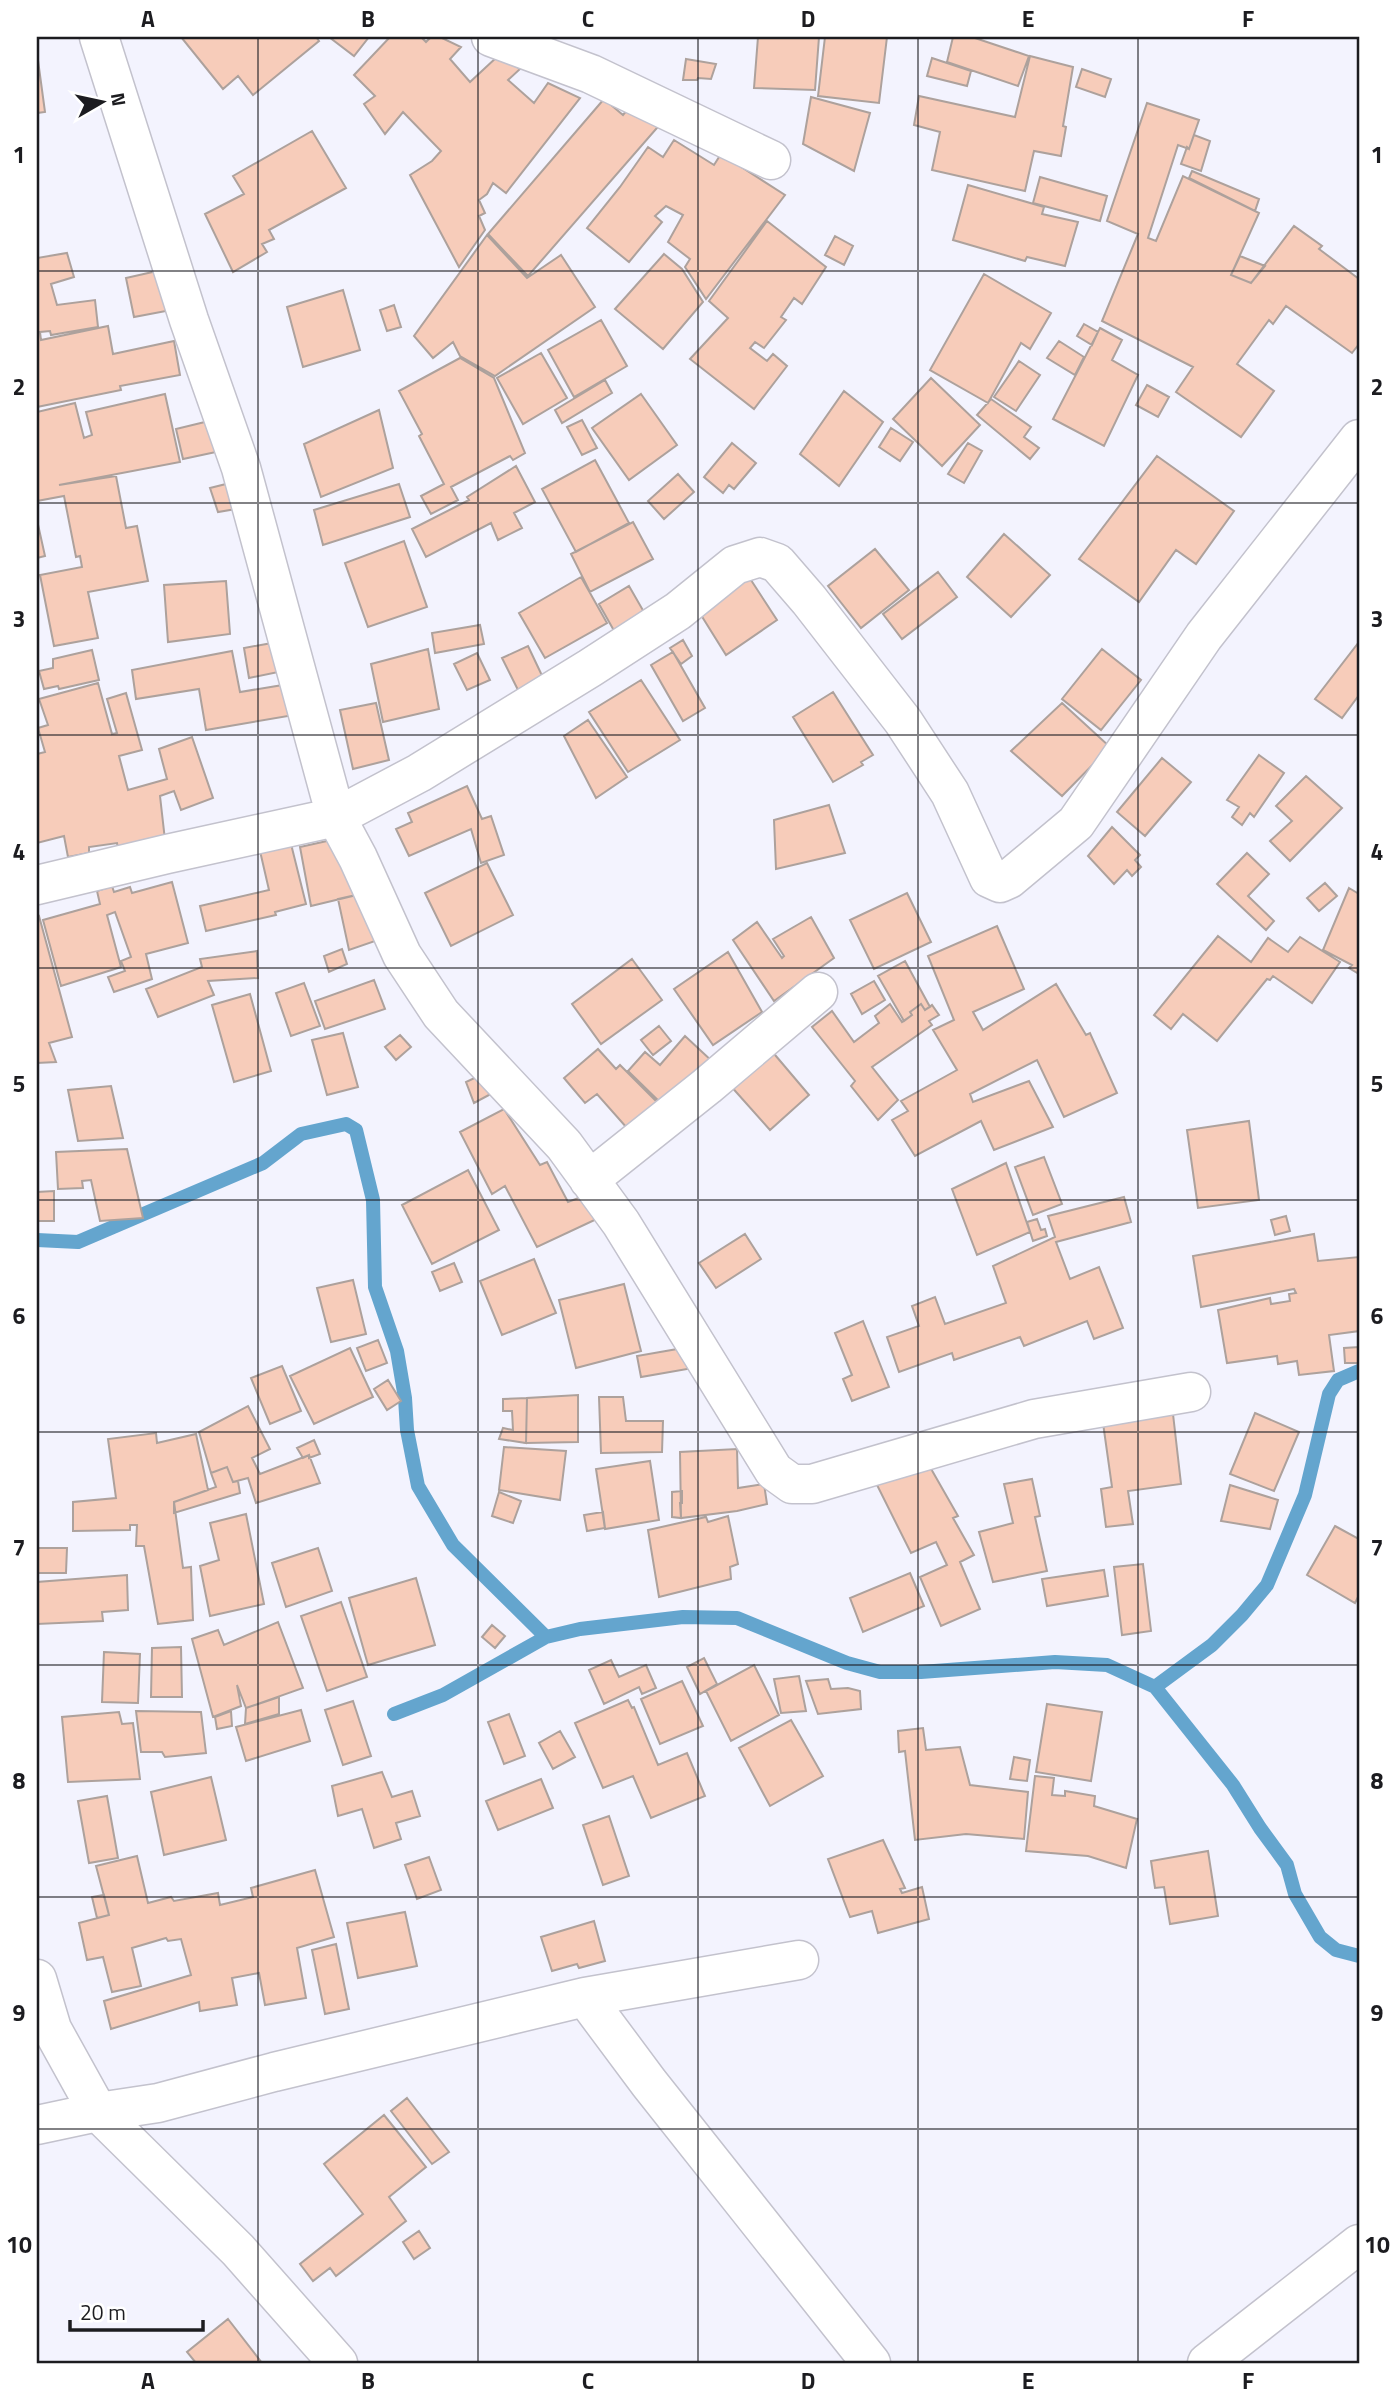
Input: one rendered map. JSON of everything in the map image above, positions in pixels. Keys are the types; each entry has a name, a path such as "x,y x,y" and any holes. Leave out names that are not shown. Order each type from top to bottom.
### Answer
{"street":[{"path":"99,37 190,320 241,468 336,817 358,858 402,955 441,1014 564,1145 621,1223 774,1471 792,1484 813,1484 1034,1419 1191,1392"},
{"path":"491,37 591,74 771,160"},
{"path":"37,885 167,853 336,817 419,773 567,682 678,611 735,565 760,557 777,563 810,600 903,721 950,793 989,878 1000,883 1009,879 1076,823 1204,636 1359,439"},
{"path":"589,1180 707,1086 818,992"},
{"path":"37,2125 98,2112 158,2104 274,2072 585,1997 799,1959"},
{"path":"37,1979 52,2029 98,2112 238,2250 338,2363"},
{"path":"585,1997 649,2083 871,2363"},
{"path":"1207,2363 1359,2244"}],"building":[{"path":"181,37 316,37 319,41 253,95 238,76 223,89"},
{"path":"329,37 369,37 354,56"},
{"path":"390,37 421,37 426,42 431,37 440,37 461,47 450,59 470,82 498,56 520,69 508,80 534,103 548,83 580,98 506,193 493,183 487,194 479,200 485,213 479,216 485,230 459,267 410,175 432,161 441,151 403,112 385,134 364,104 375,96 354,75"},
{"path":"758,37 819,37 815,90 754,88"},
{"path":"825,37 887,37 879,103 818,96"},
{"path":"953,37 972,37 1029,56 1018,86 947,62"},
{"path":"37,53 45,112 37,113"},
{"path":"1030,56 1073,67 1061,156 1034,151 1025,191 932,170 940,132 914,125 919,96 1015,117"},
{"path":"932,58 971,71 967,86 927,76"},
{"path":"686,59 716,64 711,79 683,80"},
{"path":"1082,69 1111,79 1105,97 1076,87"},
{"path":"811,97 870,113 854,171 803,144"},
{"path":"604,99 623,115 632,104 663,121 528,276 488,234"},
{"path":"1147,103 1199,120 1189,149 1178,145 1148,238 1156,241 1183,176 1259,213 1231,275 1251,283 1294,226 1322,246 1319,249 1359,279 1359,344 1352,353 1286,306 1273,324 1269,320 1237,364 1274,391 1241,437 1176,392 1193,367 1102,321 1138,234 1107,221"},
{"path":"312,131 346,188 269,230 274,239 262,244 267,252 233,272 205,214 244,194 233,176"},
{"path":"1194,135 1210,141 1201,171 1181,164"},
{"path":"674,140 714,165 721,154 785,195 706,299 685,267 690,259 668,242 683,215 666,206 655,216 662,222 629,262 587,228 648,147 663,157"},
{"path":"1192,171 1259,199 1255,211 1189,178"},
{"path":"1040,177 1107,196 1100,221 1033,203"},
{"path":"968,185 1044,207 1042,214 1078,222 1065,266 1027,257 1025,261 953,240"},
{"path":"767,221 826,267 802,304 794,298 781,317 786,320 764,348 755,342 750,348 767,361 773,354 787,366 754,409 690,359 728,318 709,301"},
{"path":"487,235 527,278 561,255 595,307 495,376 460,356 453,342 433,358 414,336"},
{"path":"835,236 853,246 844,265 825,255"},
{"path":"67,253 74,277 51,284 57,305 95,300 98,327 51,335 50,331 40,332 41,340 108,326 113,354 174,341 180,375 120,386 121,390 37,407 37,258"},
{"path":"664,254 682,269 703,302 663,349 615,309"},
{"path":"1240,256 1265,266 1251,283 1231,275"},
{"path":"157,271 166,311 134,317 126,278"},
{"path":"984,274 1051,313 1030,349 1021,343 988,403 930,370"},
{"path":"343,290 360,350 303,367 287,307"},
{"path":"394,305 401,327 387,331 380,310"},
{"path":"601,320 627,366 574,397 548,350"},
{"path":"1084,324 1098,332 1092,345 1077,336"},
{"path":"1100,328 1122,340 1112,360 1138,375 1104,446 1053,419"},
{"path":"1059,341 1084,357 1075,375 1047,358"},
{"path":"541,353 567,398 523,424 497,378"},
{"path":"460,358 494,378 525,453 513,460 510,456 451,487 458,500 431,514 421,496 444,484 399,391"},
{"path":"1019,361 1040,375 1016,411 994,397"},
{"path":"931,378 980,425 942,466 893,419"},
{"path":"605,380 612,393 562,423 555,410"},
{"path":"1147,385 1169,397 1158,417 1136,405"},
{"path":"844,391 883,422 839,486 800,454"},
{"path":"165,394 180,462 59,485 116,476 126,528 137,526 148,581 88,592 98,638 54,646 40,575 82,567 80,556 76,557 64,496 37,501 37,412 75,403 84,438 92,435 86,412"},
{"path":"641,394 677,445 629,480 592,428"},
{"path":"991,399 1031,427 1024,437 1039,448 1030,459 977,415"},
{"path":"379,410 393,468 321,497 304,444"},
{"path":"582,420 597,448 582,455 567,427"},
{"path":"209,421 216,452 183,459 176,429"},
{"path":"891,428 913,442 900,461 879,447"},
{"path":"732,443 756,463 734,489 729,485 723,493 704,477"},
{"path":"968,443 982,451 964,483 948,474"},
{"path":"1157,456 1234,511 1196,564 1176,550 1139,602 1079,559"},
{"path":"595,460 629,523 576,552 542,489"},
{"path":"516,466 535,502 514,513 522,528 498,540 491,523 426,557 412,529 469,500 467,497"},
{"path":"678,474 694,492 664,519 648,501"},
{"path":"234,482 242,508 218,512 210,488"},
{"path":"399,484 410,517 323,545 314,510"},
{"path":"37,520 45,556 37,558"},
{"path":"633,522 653,559 590,592 571,554"},
{"path":"1004,534 1050,575 1011,617 967,577"},
{"path":"404,541 427,607 368,627 345,563"},
{"path":"875,549 909,590 861,628 828,586"},
{"path":"938,572 957,597 902,639 883,614"},
{"path":"581,577 607,623 545,658 519,613"},
{"path":"749,577 777,620 726,655 701,615"},
{"path":"226,581 230,634 168,642 164,585"},
{"path":"629,586 648,619 617,636 599,604"},
{"path":"480,625 484,644 435,653 432,633"},
{"path":"683,640 692,656 681,664 670,648"},
{"path":"283,641 288,670 249,678 244,648"},
{"path":"1359,642 1359,695 1342,718 1315,699"},
{"path":"528,646 546,684 520,694 502,658"},
{"path":"428,649 439,709 383,722 371,664"},
{"path":"1102,649 1141,680 1101,730 1062,699"},
{"path":"92,650 99,680 59,689 58,686 44,689 39,671 53,668 53,659"},
{"path":"232,651 240,692 289,684 294,715 206,730 199,689 136,699 132,670"},
{"path":"673,652 705,708 683,721 651,665"},
{"path":"477,653 490,680 467,690 454,664"},
{"path":"641,680 680,740 628,772 589,712"},
{"path":"98,683 112,734 117,733 107,699 126,693 142,750 119,756 128,790 167,779 159,749 192,737 213,798 181,810 174,791 160,796 165,840 118,848 117,843 89,847 89,853 68,857 64,836 37,843 37,754 45,752 38,728 48,725 39,699"},
{"path":"833,692 873,755 861,762 863,765 833,782 793,717"},
{"path":"376,703 389,760 353,769 340,710"},
{"path":"1062,703 1110,747 1062,796 1011,751"},
{"path":"588,720 627,777 596,798 564,736"},
{"path":"1259,755 1284,773 1254,817 1250,813 1242,825 1232,817 1239,807 1227,800"},
{"path":"1162,758 1191,782 1145,836 1117,812"},
{"path":"1306,776 1342,808 1290,861 1270,841 1292,821 1276,806"},
{"path":"467,786 482,819 491,816 504,855 481,863 471,829 409,856 396,829 412,822 408,813"},
{"path":"829,805 845,853 776,869 774,820"},
{"path":"1112,827 1140,855 1135,860 1141,867 1132,876 1127,870 1114,884 1088,856"},
{"path":"345,837 365,893 311,906 300,847"},
{"path":"291,844 306,904 275,912 276,915 206,931 200,906 269,890 260,851"},
{"path":"1247,853 1269,874 1248,896 1274,921 1266,930 1217,884"},
{"path":"487,863 513,915 451,946 425,893"},
{"path":"172,882 188,943 146,954 152,979 114,992 108,977 125,971 121,961 131,957 115,912 107,915 121,967 61,986 43,920 100,904 97,891 112,886 114,892 130,887 132,893"},
{"path":"1325,883 1337,896 1319,911 1307,898"},
{"path":"1349,888 1359,894 1359,974 1349,968 1352,965 1323,950"},
{"path":"365,893 381,939 349,950 338,899"},
{"path":"907,893 931,942 874,969 850,920"},
{"path":"39,916 72,1037 49,1043 56,1062 37,1063 37,917"},
{"path":"811,917 834,958 774,1001 733,940 757,922 782,958 784,956 773,939"},
{"path":"997,926 1024,989 973,1012 983,1030 1056,984 1086,1035 1090,1033 1117,1093 1064,1117 1037,1060 970,1094 973,1102 1029,1081 1053,1127 994,1150 981,1121 915,1156 892,1120 908,1111 901,1101 957,1070 933,1030 954,1020 928,956"},
{"path":"1218,936 1251,962 1268,938 1288,952 1300,937 1340,962 1312,1003 1273,976 1270,980 1267,979 1217,1041 1183,1014 1171,1029 1154,1015"},
{"path":"342,949 347,964 329,972 324,956"},
{"path":"257,951 258,978 208,981 214,995 158,1017 146,989 202,967 200,959"},
{"path":"728,952 762,1012 713,1045 674,989"},
{"path":"632,959 662,1000 601,1044 572,1004"},
{"path":"905,961 930,1007 925,1010 921,1004 910,1012 912,1015 904,1021 878,976"},
{"path":"374,980 385,1009 325,1029 315,1001"},
{"path":"874,981 885,1000 862,1014 851,994"},
{"path":"304,983 320,1026 291,1036 276,993"},
{"path":"250,994 271,1071 234,1082 212,1005"},
{"path":"890,1004 902,1022 921,1004 925,1010 932,1005 939,1015 929,1021 932,1025 872,1067 898,1100 878,1120 851,1086 855,1081 812,1027 832,1011 854,1042 879,1023 875,1016"},
{"path":"659,1026 671,1041 653,1055 641,1040"},
{"path":"343,1033 358,1087 327,1095 312,1040"},
{"path":"400,1035 411,1047 396,1060 385,1047"},
{"path":"685,1036 714,1063 669,1111 628,1071 645,1052 660,1065"},
{"path":"598,1049 616,1069 620,1065 666,1111 635,1137 597,1094 585,1103 564,1078"},
{"path":"770,1049 809,1095 770,1130 729,1084"},
{"path":"485,1073 502,1088 474,1103 466,1082"},
{"path":"111,1086 123,1138 78,1141 68,1090"},
{"path":"504,1109 540,1165 547,1162 568,1202 589,1194 601,1217 537,1247 505,1186 492,1194 460,1132"},
{"path":"1249,1121 1259,1200 1198,1208 1187,1130"},
{"path":"127,1149 143,1218 100,1221 91,1180 82,1181 83,1188 58,1189 56,1152"},
{"path":"1044,1157 1062,1204 1033,1215 1015,1167"},
{"path":"1006,1163 1030,1232 977,1255 952,1189"},
{"path":"468,1170 499,1230 432,1264 402,1205"},
{"path":"54,1191 54,1221 37,1221 37,1192"},
{"path":"1124,1197 1131,1222 1056,1242 1070,1279 1099,1267 1123,1328 1094,1339 1087,1321 1024,1346 1020,1337 954,1360 952,1353 899,1372 887,1337 919,1326 912,1306 935,1297 945,1324 1006,1303 993,1266 1055,1237 1048,1216"},
{"path":"1286,1216 1290,1231 1275,1235 1271,1220"},
{"path":"1037,1219 1041,1230 1045,1229 1047,1236 1033,1241 1027,1222"},
{"path":"745,1234 761,1259 716,1288 699,1263"},
{"path":"1314,1234 1318,1261 1359,1257 1359,1331 1329,1335 1334,1371 1299,1375 1297,1361 1278,1364 1277,1356 1227,1363 1218,1310 1270,1298 1271,1304 1290,1301 1289,1294 1296,1293 1294,1289 1201,1307 1193,1256"},
{"path":"534,1259 556,1313 502,1335 480,1281"},
{"path":"454,1263 462,1282 440,1291 432,1272"},
{"path":"353,1280 366,1334 331,1342 317,1288"},
{"path":"624,1284 641,1351 576,1368 559,1300"},
{"path":"863,1321 889,1387 852,1401 843,1379 852,1375 835,1333"},
{"path":"378,1340 387,1363 366,1371 357,1348"},
{"path":"689,1347 693,1368 641,1377 637,1356"},
{"path":"1359,1347 1359,1363 1345,1363 1344,1348"},
{"path":"350,1348 373,1397 314,1424 290,1376"},
{"path":"282,1366 301,1411 270,1424 251,1378"},
{"path":"388,1380 401,1401 387,1410 374,1389"},
{"path":"578,1395 578,1442 526,1443 527,1398"},
{"path":"599,1397 623,1397 626,1421 663,1421 662,1452 601,1453"},
{"path":"527,1398 526,1443 499,1439 503,1428 513,1430 512,1411 503,1411 503,1399"},
{"path":"248,1406 270,1449 252,1458 260,1474 309,1455 320,1483 256,1503 248,1478 233,1482 227,1467 211,1473 199,1432"},
{"path":"1255,1413 1299,1432 1274,1491 1230,1474"},
{"path":"1173,1414 1181,1484 1128,1491 1133,1524 1106,1527 1101,1489 1112,1487 1103,1423"},
{"path":"156,1433 157,1443 196,1434 208,1490 174,1502 183,1568 191,1567 193,1620 158,1624 144,1546 136,1546 137,1525 130,1525 130,1530 73,1531 73,1502 116,1498 108,1439"},
{"path":"314,1440 320,1454 303,1458 297,1448"},
{"path":"504,1447 566,1451 560,1500 499,1490"},
{"path":"737,1449 738,1488 764,1484 767,1504 681,1518 680,1452"},
{"path":"926,1460 958,1516 953,1518 974,1555 960,1562 980,1609 941,1626 920,1577 947,1565 936,1542 911,1553 877,1485"},
{"path":"650,1461 659,1520 605,1529 596,1469"},
{"path":"227,1467 233,1482 238,1481 240,1493 174,1513 174,1502 216,1487 211,1473"},
{"path":"1032,1479 1040,1516 1035,1517 1047,1571 993,1582 979,1532 1013,1523 1004,1484"},
{"path":"1230,1485 1278,1500 1270,1529 1221,1521"},
{"path":"682,1491 681,1518 672,1517 672,1492"},
{"path":"499,1492 521,1501 513,1523 492,1516"},
{"path":"603,1512 605,1528 587,1531 584,1515"},
{"path":"246,1514 264,1604 210,1616 200,1566 219,1560 210,1523"},
{"path":"728,1516 738,1564 730,1567 731,1579 659,1597 648,1530 706,1517 708,1522"},
{"path":"1335,1526 1359,1539 1359,1595 1355,1603 1307,1575"},
{"path":"37,1548 67,1548 66,1573 37,1573"},
{"path":"318,1548 332,1591 286,1607 272,1563"},
{"path":"1143,1564 1151,1631 1122,1635 1114,1567"},
{"path":"1104,1570 1108,1596 1047,1606 1042,1579"},
{"path":"910,1573 924,1606 863,1632 850,1598"},
{"path":"127,1575 128,1610 102,1612 103,1621 37,1624 37,1582"},
{"path":"416,1578 435,1645 368,1665 349,1598"},
{"path":"341,1602 367,1677 327,1691 301,1616"},
{"path":"278,1622 303,1688 246,1708 237,1685 241,1706 213,1717 192,1639 218,1630 224,1645"},
{"path":"492,1625 505,1636 495,1648 482,1637"},
{"path":"181,1647 182,1697 151,1697 152,1648"},
{"path":"104,1652 140,1654 138,1703 102,1702"},
{"path":"704,1658 717,1684 700,1694 687,1667"},
{"path":"611,1660 619,1677 646,1665 656,1688 642,1694 639,1687 604,1704 589,1670"},
{"path":"754,1665 779,1715 731,1741 706,1691"},
{"path":"799,1676 806,1711 781,1713 774,1679"},
{"path":"828,1679 831,1689 848,1688 860,1691 861,1709 818,1714 806,1681"},
{"path":"682,1681 703,1726 660,1744 641,1699"},
{"path":"279,1697 279,1714 245,1724 246,1708"},
{"path":"628,1700 632,1708 634,1707 658,1765 687,1753 705,1796 651,1818 633,1776 603,1788 575,1723"},
{"path":"353,1701 371,1756 343,1765 325,1710"},
{"path":"1047,1704 1102,1712 1091,1781 1036,1772"},
{"path":"301,1710 310,1741 246,1761 236,1727"},
{"path":"136,1711 201,1712 206,1753 165,1757 162,1752 141,1752"},
{"path":"231,1711 232,1726 217,1729 215,1717"},
{"path":"119,1712 122,1724 133,1723 140,1779 68,1782 62,1717"},
{"path":"509,1714 525,1756 504,1764 488,1722"},
{"path":"791,1720 823,1776 770,1806 739,1748"},
{"path":"923,1728 926,1750 960,1747 970,1785 1028,1792 1024,1839 966,1834 915,1840 905,1751 899,1752 898,1731"},
{"path":"560,1731 575,1757 553,1769 539,1743"},
{"path":"1014,1757 1030,1760 1027,1781 1010,1779"},
{"path":"382,1772 392,1797 412,1791 420,1816 396,1823 401,1839 374,1848 362,1809 338,1816 332,1786"},
{"path":"1035,1776 1054,1778 1052,1795 1065,1796 1065,1791 1095,1796 1094,1806 1137,1819 1126,1868 1088,1856 1026,1851"},
{"path":"211,1777 226,1840 164,1855 151,1792"},
{"path":"541,1779 553,1808 498,1830 486,1801"},
{"path":"107,1796 118,1858 89,1863 78,1801"},
{"path":"609,1816 629,1876 603,1885 583,1825"},
{"path":"883,1840 905,1888 900,1889 902,1893 922,1887 929,1919 878,1933 872,1911 850,1917 828,1859"},
{"path":"1208,1851 1218,1916 1170,1924 1164,1887 1155,1888 1151,1861"},
{"path":"137,1856 148,1903 171,1897 174,1901 218,1893 220,1905 253,1897 251,1888 315,1870 334,1937 297,1948 306,1998 265,2005 259,1973 232,1978 237,2005 200,2011 199,2002 111,2029 104,2001 191,1975 181,1939 168,1941 166,1938 132,1948 141,1986 112,1992 103,1957 87,1960 79,1923 109,1915 96,1866"},
{"path":"429,1857 441,1890 417,1899 405,1865"},
{"path":"104,1895 109,1915 97,1918 92,1897"},
{"path":"405,1912 417,1966 358,1978 347,1923"},
{"path":"594,1921 605,1961 579,1968 577,1964 552,1971 541,1937"},
{"path":"336,1944 349,2009 325,2014 312,1950"},
{"path":"407,2098 449,2152 432,2164 391,2111"},
{"path":"384,2115 426,2167 389,2197 406,2221 336,2276 330,2268 313,2281 300,2264 363,2214 324,2164"},
{"path":"419,2231 430,2248 414,2259 403,2242"},
{"path":"228,2319 262,2363 196,2363 187,2352"}],"waterway":[{"path":"37,1240 78,1242 263,1163 301,1134 346,1124 356,1130 373,1200 375,1287 397,1351 407,1430 418,1486 453,1545 546,1637"},
{"path":"1155,1687 1212,1645 1267,1585 1305,1495 1329,1394 1338,1380 1359,1371"},
{"path":"394,1714 443,1695 546,1637 580,1629 683,1617 737,1618 847,1663 880,1672 921,1672 1055,1662 1107,1665 1155,1687 1233,1785 1287,1865 1295,1894 1320,1937 1336,1950 1359,1956"}]}
